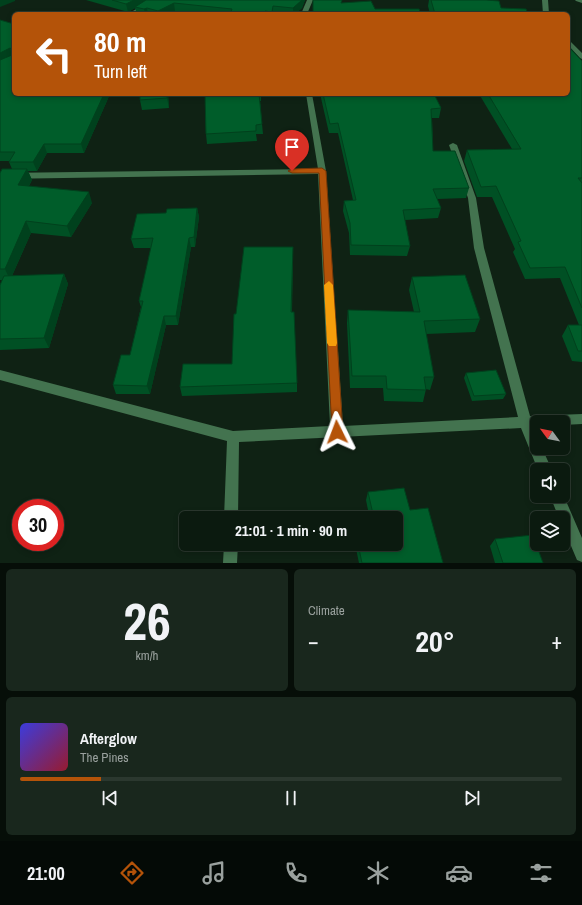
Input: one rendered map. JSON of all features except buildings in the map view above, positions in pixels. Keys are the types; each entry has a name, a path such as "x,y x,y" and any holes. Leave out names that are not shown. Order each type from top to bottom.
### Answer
{"street":[{"path":"134,12 155,0"},
{"path":"305,12 310,0"},
{"path":"545,0 546,12"},
{"path":"578,0 582,1"},
{"path":"570,43 582,57"},
{"path":"309,96 322,171 337,432"},
{"path":"453,145 472,198 479,248 524,422 542,463"},
{"path":"0,176 322,171"},
{"path":"0,375 233,437 582,419"},
{"path":"231,511 233,437"},
{"path":"559,503 582,555"},
{"path":"230,563 231,551"}],"slow traffic":[{"path":"329,285 332,343"}],"route":[{"path":"292,171 322,171 337,432"}]}
